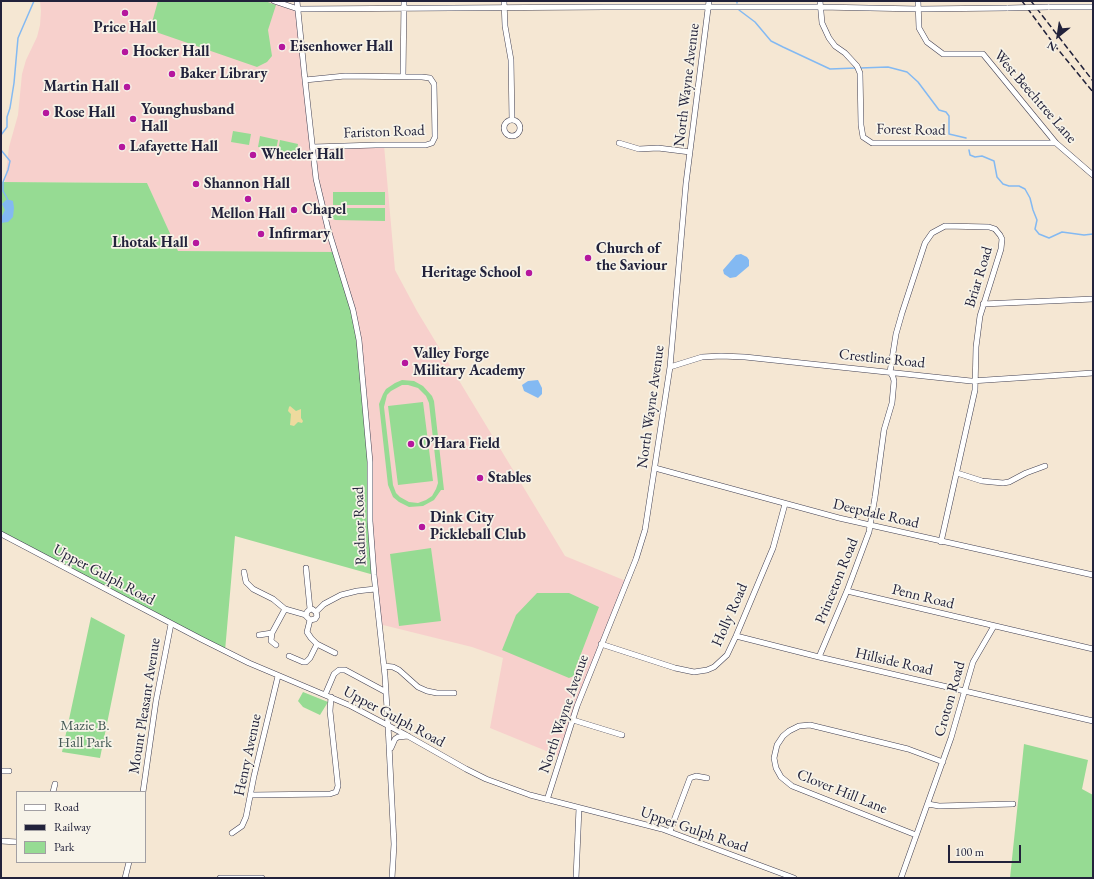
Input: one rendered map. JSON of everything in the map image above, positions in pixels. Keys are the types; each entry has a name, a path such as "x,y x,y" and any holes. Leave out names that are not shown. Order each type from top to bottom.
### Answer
{"street":[{"path":"274,1 298,9 604,7 709,4 918,9 1090,7"},
{"name":"Radnor Road","path":"297,1 316,179 328,229 353,310 358,333 370,462 370,521 375,589 384,666 390,753 394,844 392,878"},
{"path":"403,76 404,1"},
{"path":"504,1 506,32 511,60 512,120"},
{"path":"604,1 604,7"},
{"name":"Forest Road","path":"820,1 822,23 829,38 835,46 845,53 857,66 860,73 861,125 863,137 872,143 1056,143"},
{"name":"West Beechtree Lane","path":"918,1 919,28 927,42 943,54 983,54 1056,143 1093,175"},
{"path":"1083,1 1090,7"},
{"name":"North Wayne Avenue","path":"547,800 573,720 601,644 642,542 649,509 670,367 686,183 709,4"},
{"name":"Fariston Road","path":"305,80 345,76 403,76 430,78 434,84 435,137 432,143 426,145 313,147"},
{"path":"619,143 639,149 658,148 690,152"},
{"name":"Briar Road","path":"890,372 896,334 904,306 925,242 929,236 936,230 950,225 985,226 995,229 1000,235 1002,244 1000,256 983,304 978,327 976,347 976,381 941,542"},
{"path":"983,304 1093,299"},
{"name":"Crestline Road","path":"670,367 702,357 721,356 976,381 1093,373"},
{"name":"Princeton Road","path":"819,656 847,591 869,532 884,430 892,403 894,381 890,372"},
{"path":"956,473 982,481 1003,483 1009,482 1026,473 1045,466"},
{"name":"Deepdale Road","path":"655,468 839,518 1093,575"},
{"name":"Holly Road","path":"601,644 675,668 694,672 707,670 714,667 727,655 736,636 773,548 785,504"},
{"name":"Upper Gulph Road","path":"1,534 225,652 278,676 331,697 409,736 486,779 508,788 547,800 670,831 794,878"},
{"path":"306,568 310,609 306,615"},
{"path":"244,572 246,582 249,586 273,599 285,609 306,615 310,620"},
{"path":"310,620 316,618 316,612 324,604 341,595 375,589"},
{"name":"Penn Road","path":"847,591 994,626"},
{"path":"276,645 272,641 272,633 285,609"},
{"path":"310,609 316,612"},
{"path":"310,620 307,632 310,638 317,644 335,653"},
{"name":"Mount Pleasant Avenue","path":"143,791 156,701 171,624"},
{"path":"994,626 1093,649"},
{"name":"Croton Road","path":"901,878 943,762 973,662 994,626"},
{"path":"259,635 272,633"},
{"name":"Hillside Road","path":"736,636 1093,721"},
{"path":"289,656 306,662 310,658 317,644"},
{"path":"384,666 393,667 399,670 418,687 427,691 437,693 454,693"},
{"path":"325,695 334,674 339,670 345,670 386,692"},
{"name":"Henry Avenue","path":"232,833 242,826 246,817 278,676"},
{"path":"251,794 330,794 336,792 338,786 330,710 331,697"},
{"path":"573,720 622,735"},
{"name":"Clover Hill Lane","path":"916,835 792,786 781,777 776,768 774,758 777,745 783,736 789,731 799,726 810,725 908,749 943,762"},
{"path":"390,753 392,742 398,736 409,736"},
{"path":"1,771 9,771"},
{"path":"670,831 690,778 696,776 707,778"},
{"path":"54,791 55,784"},
{"path":"928,804 939,806 1013,804"},
{"path":"576,878 579,808"},
{"path":"1,841 16,842"},
{"path":"125,878 129,863"},
{"path":"220,878 266,878"}],"shaded area":[{"name":"Valley Forge Military Academy","path":"40,1 274,1 298,9 313,147 384,145 395,270 417,311 565,556 626,581 561,757 490,728 503,658 472,647 379,624 336,253 177,251 147,183 5,182 9,147 18,115 22,74 26,60 37,37 40,25"}],"green space":[{"path":"158,1 265,1 276,5 268,30 272,56 267,62 257,67 153,31 151,26"},
{"path":"233,131 251,134 249,145 231,142"},
{"path":"260,136 278,140 276,150 258,147"},
{"path":"280,140 298,144 296,154 278,151"},
{"path":"1,182 147,183 178,251 336,252 353,310 370,462 374,575 235,536 225,651 1,534"},
{"path":"333,192 385,192 385,205 333,205"},
{"path":"333,208 385,208 385,221 335,220 332,218"},
{"path":"402,380 414,381 423,386 432,396 434,401 444,490 441,490 434,500 423,506 409,507 399,502 393,497 388,485 379,404 386,389","holes":["402,385 418,388 426,396 429,403 438,483 432,496 418,503 409,502 400,497 396,493 393,485 384,407 387,395 391,391"]},
{"name":"O’Hara Field","path":"423,402 433,481 398,485 388,406"},
{"path":"431,548 441,621 399,626 390,554"},
{"path":"537,593 569,593 599,607 574,672 574,676 569,678 502,650 516,615"},
{"name":"Mazie B. Hall Park","path":"91,617 125,635 100,758 62,752"},
{"path":"303,692 328,702 320,715 303,707 298,701"},
{"path":"1024,744 1088,760 1082,789 1093,795 1093,878 1010,878"}],"sand":[{"path":"290,406 296,411 301,409 302,423 298,422 294,426 290,425 291,414 288,411"}],"water":[{"path":"6,200 13,201 13,217 8,222 1,223 1,218 5,210 2,204"},
{"path":"741,254 749,260 749,266 736,277 730,278 724,274 723,270 736,255"},
{"path":"538,380 542,388 542,394 538,398 524,391 522,385 528,381"}],"waterway":[{"path":"1,135 7,127 7,117 14,83 18,38 34,1"},
{"path":"739,10 755,22 771,41 783,47 830,69 856,68"},
{"path":"860,68 888,67 907,72 918,82 939,110 946,112 949,116 949,134 966,138"},
{"path":"1,150 10,161 3,182 3,191 8,200"},
{"path":"969,150 970,155 975,157 982,156 994,161 997,177 1003,184 1009,186 1019,186 1025,189 1030,198 1037,220 1035,229 1039,234 1049,238 1062,232 1084,235 1093,234"}],"railway":[{"path":"1022,1 1056,47 1093,92"},
{"path":"1031,1 1093,81"}],"place":[{"name":"Price Hall","path":"125,13"},
{"name":"Eisenhower Hall","path":"282,47"},
{"name":"Hocker Hall","path":"125,52"},
{"name":"Baker Library","path":"172,74"},
{"name":"Martin Hall","path":"127,87"},
{"name":"Rose Hall","path":"46,113"},
{"name":"Younghusband Hall","path":"133,119"},
{"name":"Lafayette Hall","path":"122,147"},
{"name":"Wheeler Hall","path":"253,155"},
{"name":"Shannon Hall","path":"196,184"},
{"name":"Mellon Hall","path":"248,199"},
{"name":"Chapel","path":"294,210"},
{"name":"Infirmary","path":"261,234"},
{"name":"Lhotak Hall","path":"196,243"},
{"name":"Church of the Saviour","path":"588,258"},
{"name":"Heritage School","path":"529,273"},
{"name":"Valley Forge Military Academy","path":"405,363"},
{"name":"O’Hara Field","path":"411,444"},
{"name":"Stables","path":"480,478"},
{"name":"Dink City Pickleball Club","path":"422,527"}]}
